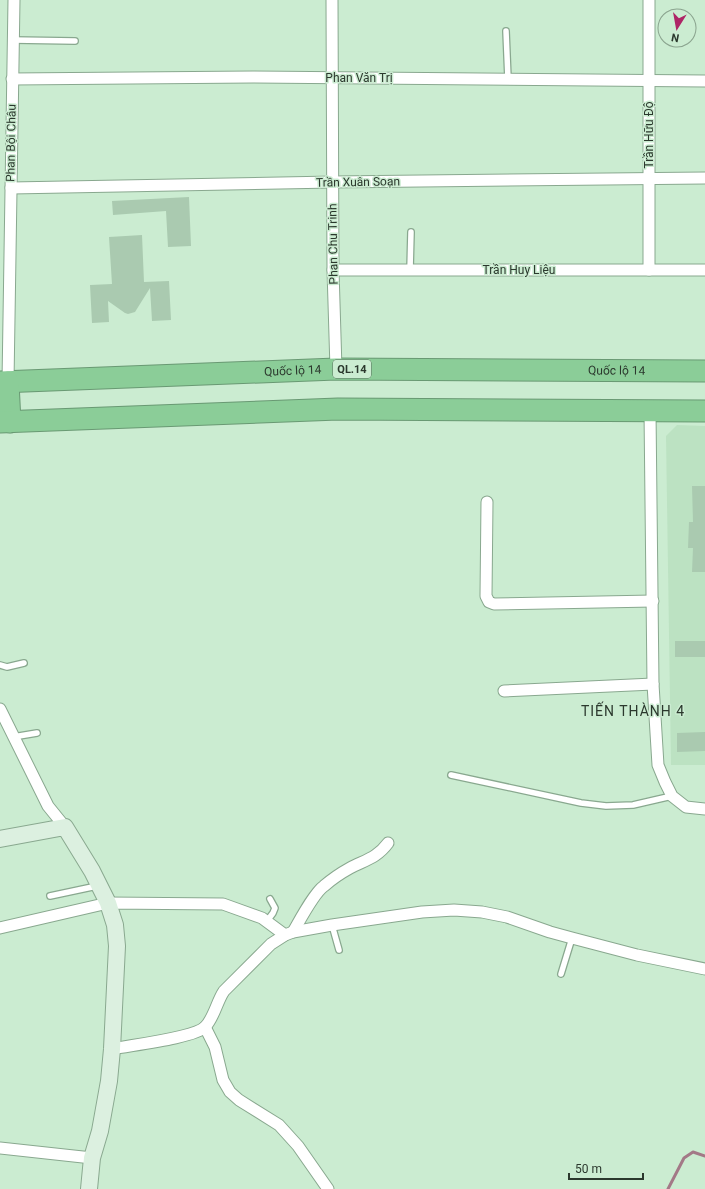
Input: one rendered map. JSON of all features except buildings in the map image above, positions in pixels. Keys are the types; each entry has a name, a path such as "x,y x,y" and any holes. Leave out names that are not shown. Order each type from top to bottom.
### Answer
{"highway":[{"name":"Quốc lộ 14","path":"4,382 336,369 705,371"},
{"path":"4,382 5,422 338,409 705,411"}],"street":[{"name":"Phan Bội Châu","path":"4,382 14,0"},
{"name":"Phan Chu Trinh","path":"332,0 333,270 336,369"},
{"name":"Trần Hữu Độ","path":"649,0 649,270"},
{"name":"Phan Văn Trị","path":"12,79 332,78 705,80"},
{"name":"Trần Xuân Soạn","path":"10,188 333,182 705,178"},
{"name":"Trần Huy Liệu","path":"333,270 705,270"},
{"path":"650,410 653,684 658,764 672,796 686,807 705,809"},
{"path":"487,502 486,596 489,602 494,604 653,601"},
{"path":"504,691 653,684"},
{"path":"0,709 48,806 65,827 99,886 108,904 115,925 117,946 109,1081 92,1158 89,1189"},
{"path":"0,839 65,827"},
{"path":"112,1049 191,1034 205,1027 224,991 272,944 289,933 322,887 349,868 375,857 388,843"},
{"path":"0,928 108,904 223,904 262,918 289,933 422,912 454,910 482,912 507,917 572,938 637,955 705,969"},
{"path":"205,1027 216,1047 223,1080 230,1092 239,1100 279,1125 298,1146 328,1189"},
{"path":"0,1148 92,1158"}],"lane":[{"path":"506,31 508,79"},
{"path":"13,40 75,41"},
{"path":"410,270 411,232"},
{"path":"0,665 7,667 24,663"},
{"path":"13,737 37,733"},
{"path":"451,775 581,803 606,806 633,805 672,796"},
{"path":"50,896 99,886"},
{"path":"267,921 275,908 270,899"},
{"path":"332,925 339,950"},
{"path":"561,974 572,938"}],"shaded area":[{"path":"677,425 705,426 705,765 671,765 666,436"}],"waterway":[{"path":"668,1189 684,1158 693,1152 705,1156"}],"district":[{"name":"TIẾN THÀNH 4","path":"633,711"}]}
